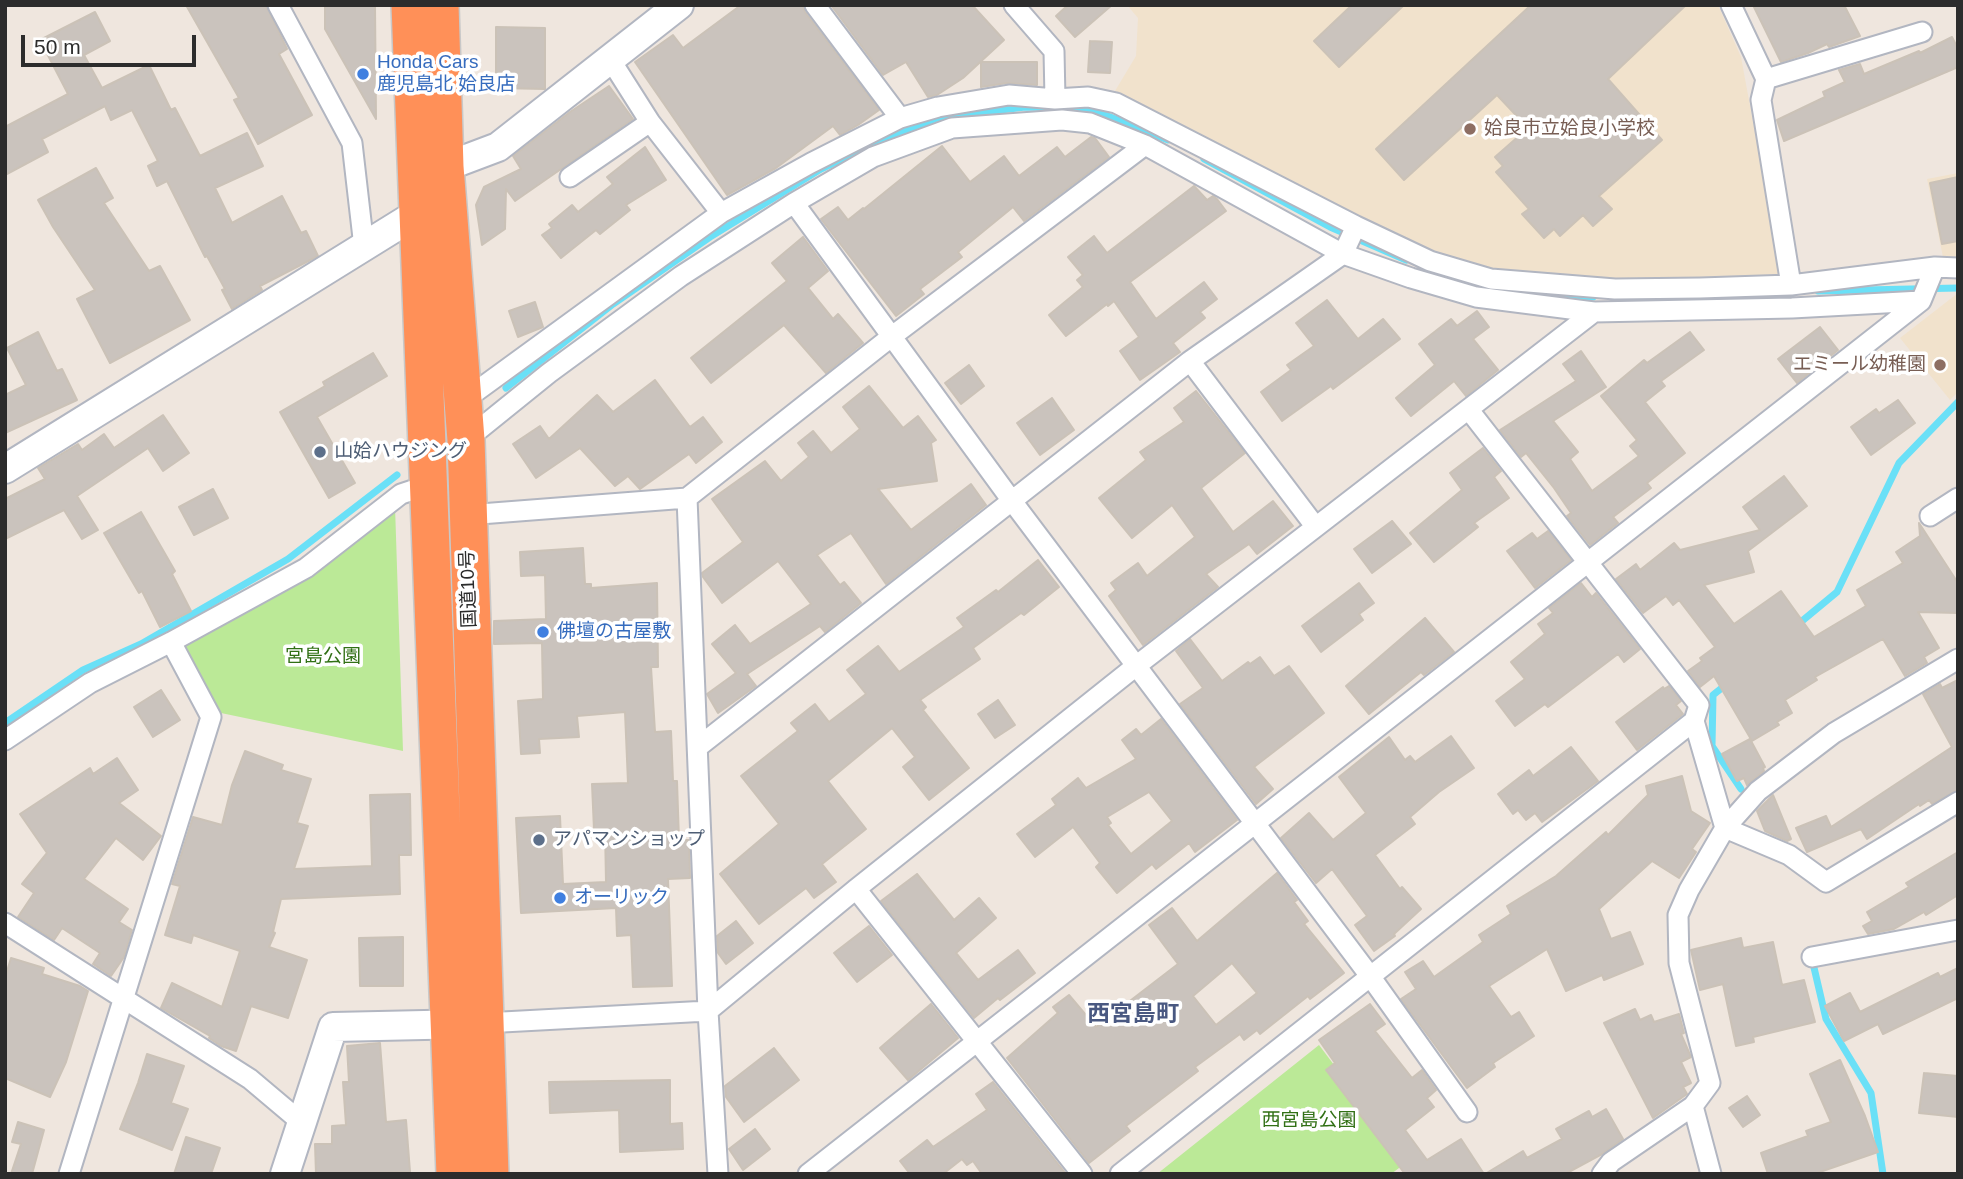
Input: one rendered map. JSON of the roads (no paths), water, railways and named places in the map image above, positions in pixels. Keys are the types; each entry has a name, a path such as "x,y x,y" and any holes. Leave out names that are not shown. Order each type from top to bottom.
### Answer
{"highway":[{"name":"国道10号","path":"410,5 428,485 467,1024 490,1174"},
{"name":"国道10号","path":"440,5 445,167 466,440 467,514 467,1024 455,1174"}],"street":[{"path":"278,5 352,143 364,247"},
{"path":"815,5 900,118"},
{"path":"1014,5 1054,51 1055,99"},
{"path":"1731,5 1766,79 1761,100 1791,285"},
{"path":"5,468 418,213 445,167 498,147 673,7"},
{"path":"1766,79 1922,32"},
{"path":"610,59 650,122 721,213"},
{"path":"463,401 721,213 900,118 938,107 1009,95 1055,99 1088,97 1116,103 1430,261 1491,279 1615,289 1791,285 1935,267 1958,268"},
{"path":"466,440 549,373 681,276 794,203 873,157 952,128 1071,121 1090,123 1144,145 1343,254 1476,297 1594,312 1792,308 1921,301"},
{"path":"570,177 650,122"},
{"path":"467,514 687,498 891,337 1144,145"},
{"path":"794,203 1012,501 1370,976 1467,1112"},
{"path":"698,747 1190,361 1343,254 1356,226"},
{"path":"807,1174 1921,301 1935,267"},
{"path":"285,1174 332,1027 467,1024 708,1011 856,889 1136,666 1594,312"},
{"path":"1190,361 1315,526"},
{"path":"1469,410 1699,705 1694,721 1725,828"},
{"path":"5,740 90,683 306,568 401,494 428,485"},
{"path":"687,498 708,1011 718,1174"},
{"path":"1930,516 1958,498"},
{"path":"69,1174 211,718 171,642"},
{"path":"1602,1174 1611,1162 1693,1106 1710,1083 1679,964 1678,915 1689,890 1725,828 1758,791 1834,733 1958,659"},
{"path":"1120,1174 1694,721"},
{"path":"1725,828 1789,856 1826,882 1958,802"},
{"path":"856,889 1082,1174"},
{"path":"5,923 250,1079 301,1122"},
{"path":"1812,957 1958,930"},
{"path":"1693,1106 1711,1174"}],"waterway":[{"path":"506,388 613,304 710,237 821,169 888,137 937,118 1025,107 1067,108 1100,113 1168,140"},
{"path":"1204,159 1330,227 1406,260"},
{"path":"1818,291 1958,288"},
{"path":"1518,290 1593,297"},
{"path":"1796,626 1837,592 1899,463 1958,402"},
{"path":"5,723 83,670 141,644 288,559 397,475"},
{"path":"1728,683 1713,695 1712,746 1741,789"},
{"path":"1812,959 1826,1019 1871,1093 1883,1174"}],"place":[{"name":"Honda Cars 鹿児島北 姶良店","path":"363,74"},
{"name":"姶良市立姶良小学校","path":"1470,129"},
{"name":"エミール幼稚園","path":"1940,365"},
{"name":"山姶ハウジング","path":"320,452"},
{"name":"佛壇の古屋敷","path":"543,632"},
{"name":"アパマンショップ","path":"539,840"},
{"name":"オーリック","path":"560,898"}],"district":[{"name":"西宮島町","path":"1133,1015"}],"park label":[{"name":"宮島公園","path":"323,657"},
{"name":"西宮島公園","path":"1309,1121"}]}
